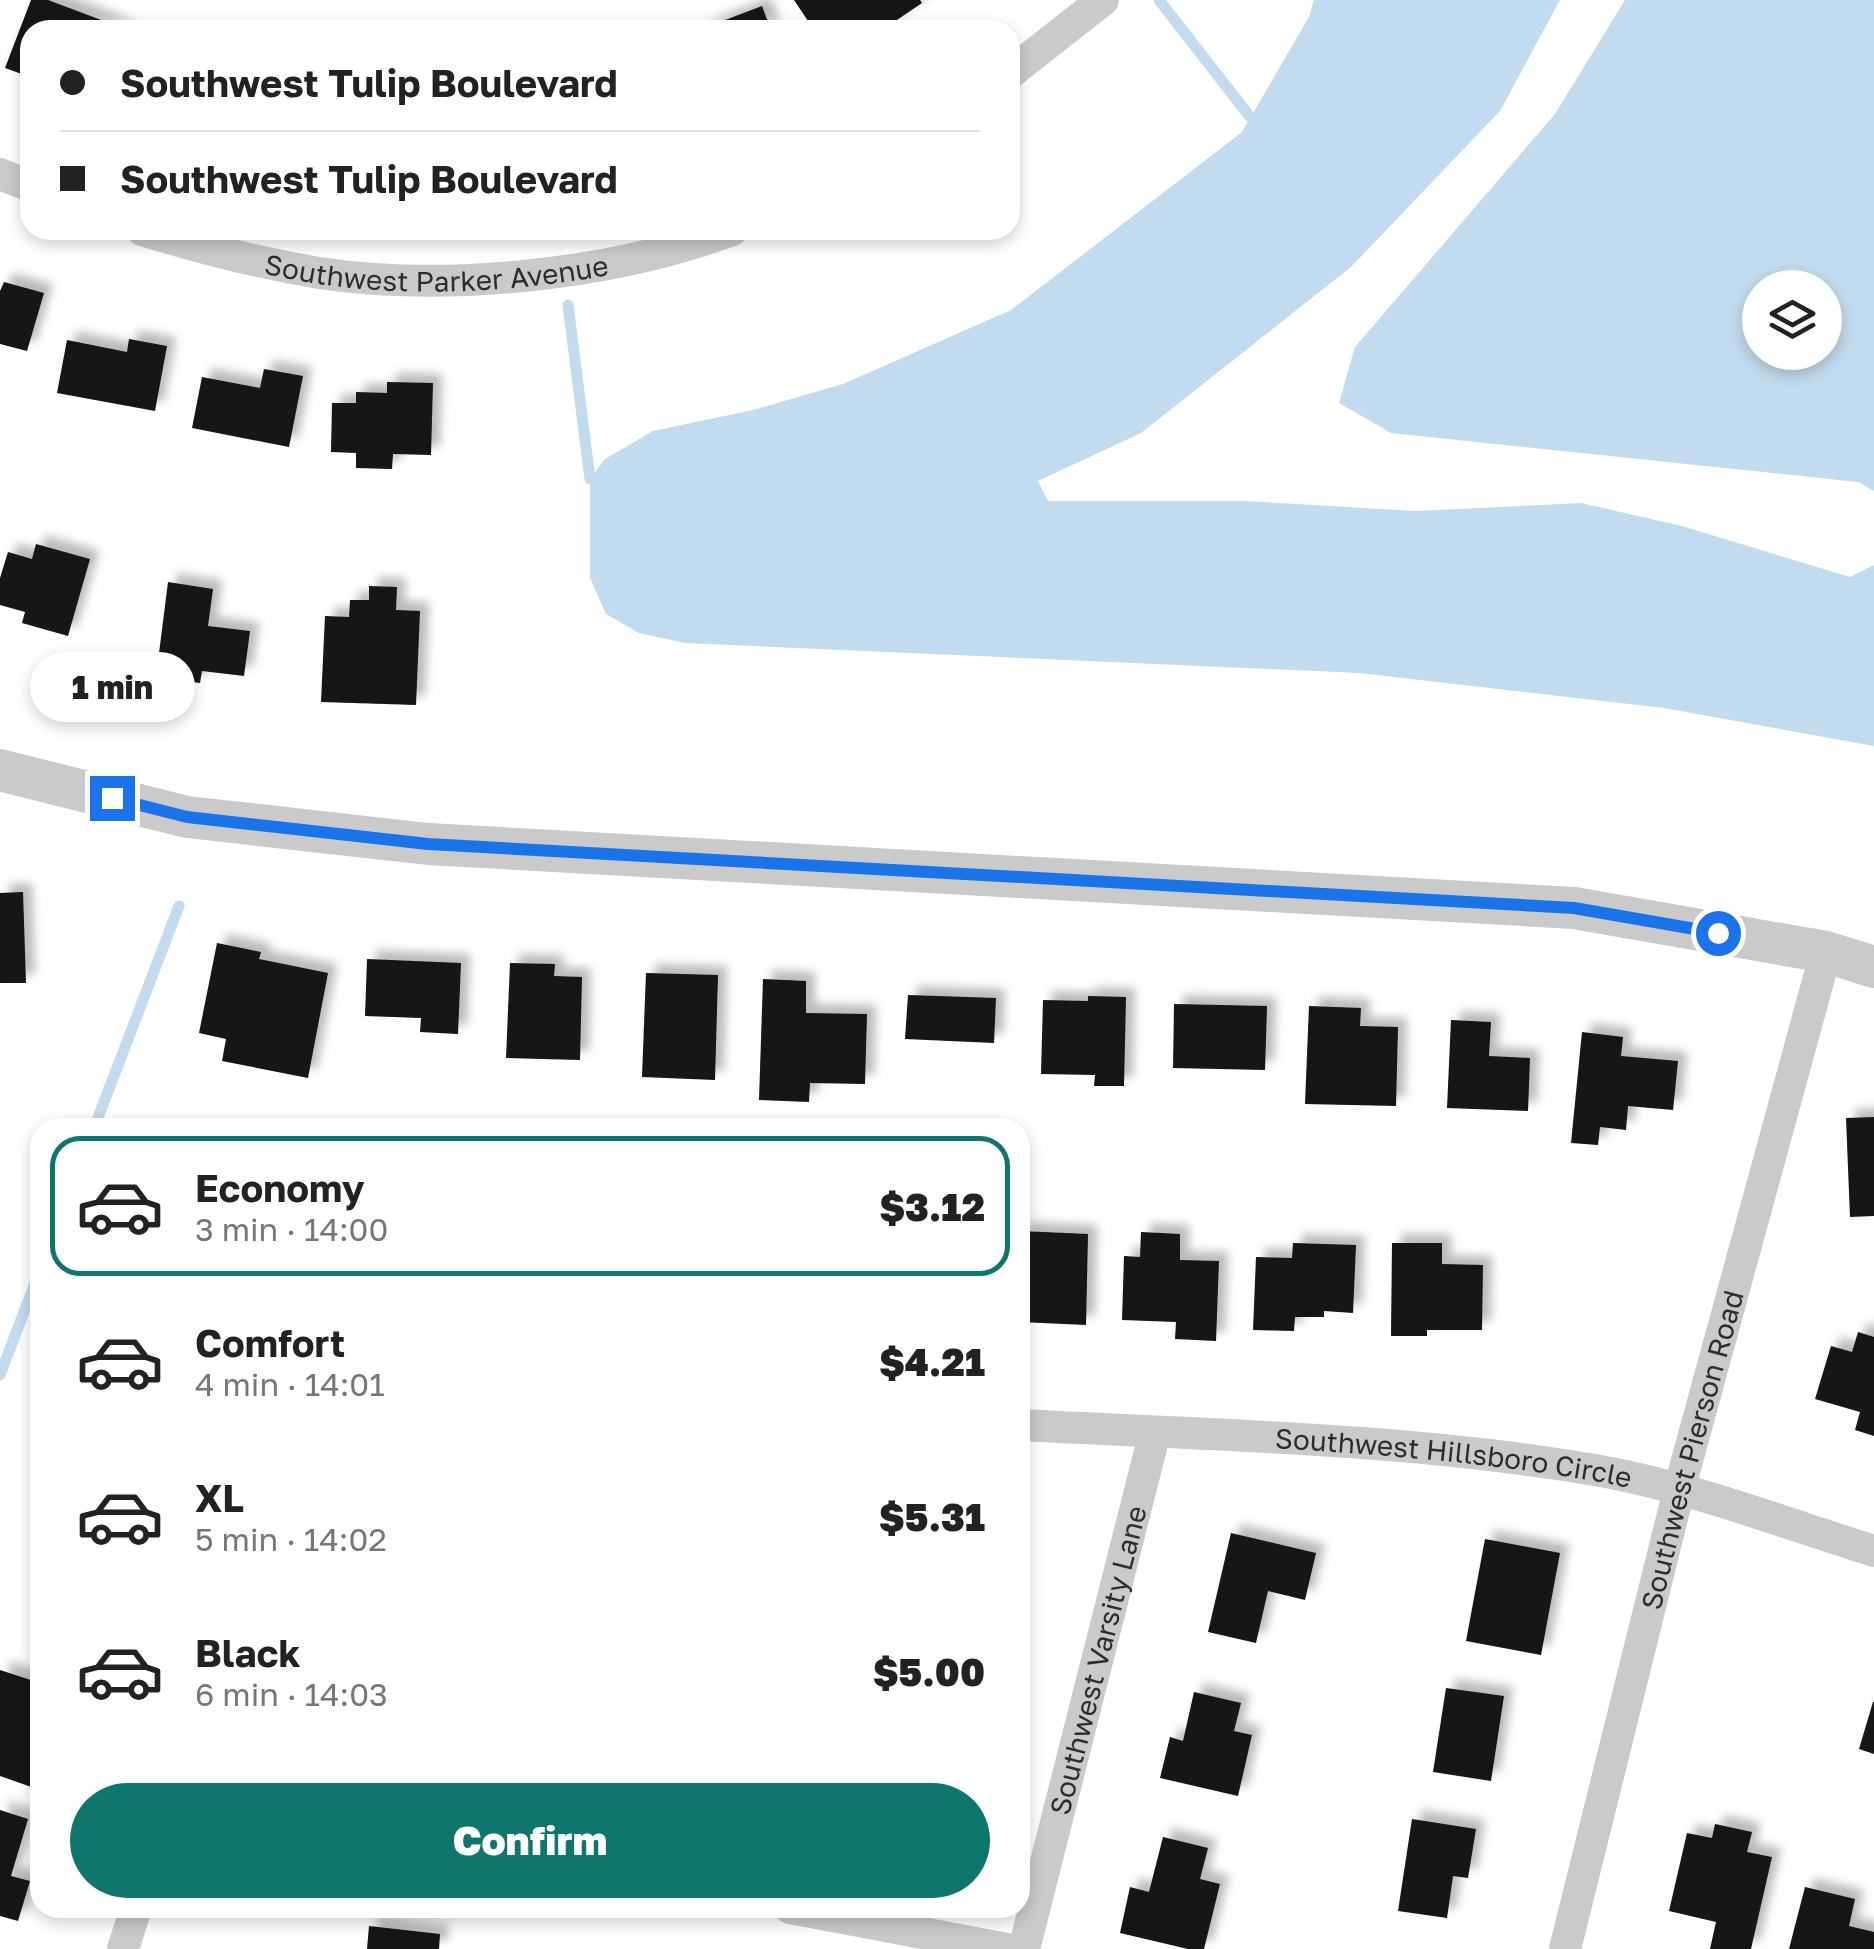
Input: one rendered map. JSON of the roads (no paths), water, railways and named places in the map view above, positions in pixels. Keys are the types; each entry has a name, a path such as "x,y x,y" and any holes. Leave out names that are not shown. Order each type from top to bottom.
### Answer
{"street":[{"path":"1020,65 1103,0"},
{"name":"Southwest Parker Avenue","path":"178,240 250,260 322,273 424,279 566,271 634,258 697,240"},
{"path":"0,770 187,817 428,844 1574,908 1826,952 1874,967"},
{"name":"Southwest Pierson Road","path":"1565,1949 1679,1490 1826,952"},
{"name":"Southwest Hillsboro Circle","path":"1030,1426 1436,1450 1591,1469 1679,1490 1874,1551"},
{"name":"Southwest Varsity Lane","path":"1024,1949 1154,1432"},
{"path":"123,1949 133,1918"},
{"path":"843,1918 1007,1949"}],"water":[{"path":"1314,0 1560,0 1500,111 1351,267 1141,433 1038,481 1048,501 1245,501 1416,511 1581,503 1682,526 1850,577 1874,565 1874,746 1664,708 1359,673 685,643 639,633 606,614 590,578 590,479 605,459 653,431 753,410 843,384 1011,310 1242,132 1309,17"},
{"path":"1625,0 1874,0 1874,491 1858,482 1391,433 1339,403 1355,347 1555,114"}],"waterway":[{"path":"1159,0 1251,118"},
{"path":"568,305 590,479"},
{"path":"98,1118 179,906"},
{"path":"0,1375 30,1296"}]}
